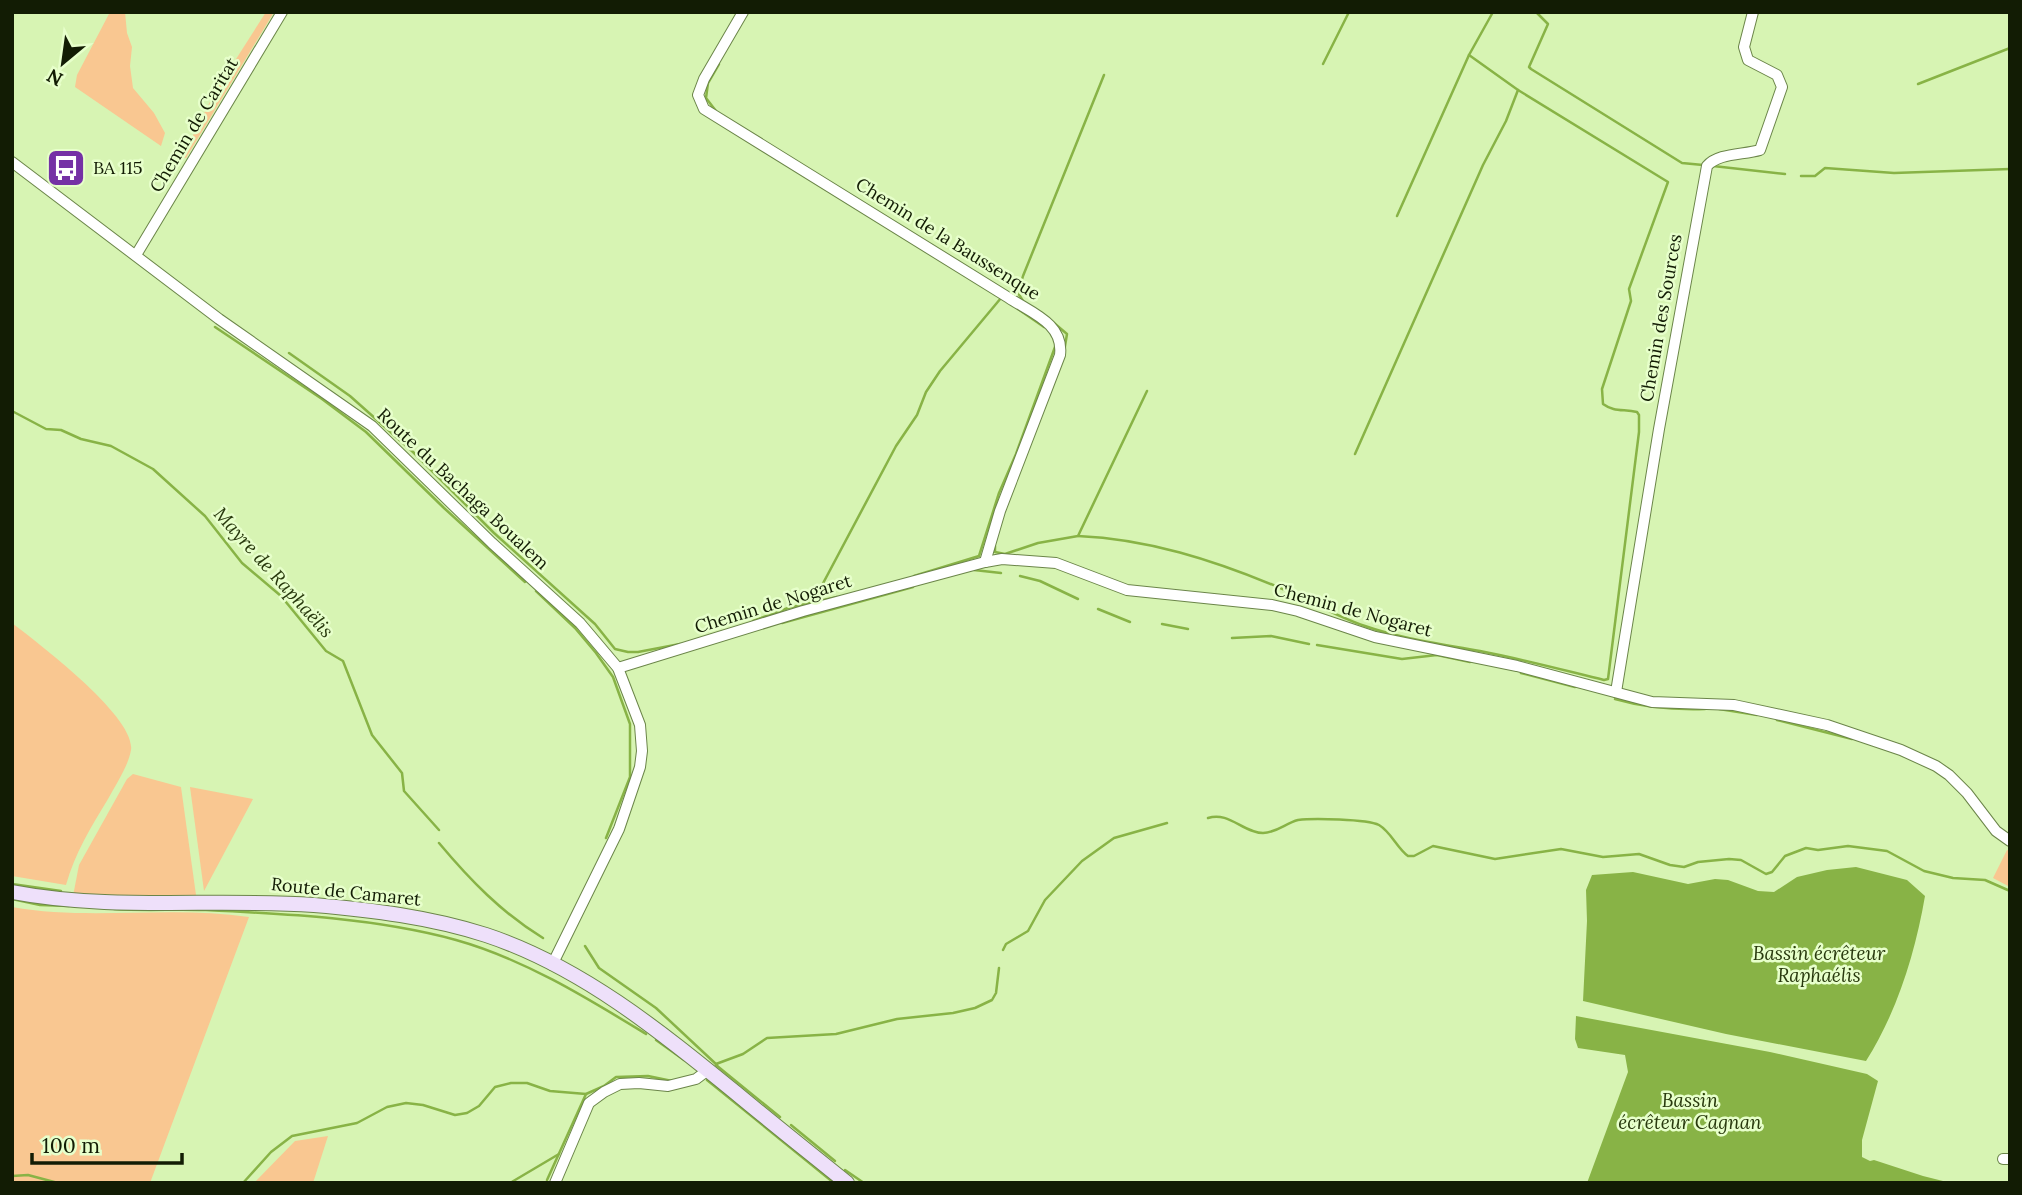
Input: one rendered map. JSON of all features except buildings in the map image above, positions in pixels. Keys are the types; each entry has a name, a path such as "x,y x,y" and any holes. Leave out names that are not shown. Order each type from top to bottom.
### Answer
{"main road":[{"name":"Route de Camaret","path":"12,892 92,901 312,905 373,911 477,932 552,965 619,1003 698,1062 847,1183"}],"street":[{"name":"Chemin de Caritat","path":"136,256 282,12"},
{"name":"Chemin de la Baussenque","path":"743,12 704,79 698,95 704,109 1009,298 1053,327 1061,344 1060,355 1000,511 985,562"},
{"name":"Chemin des Sources","path":"1616,692 1659,429 1707,166 1721,156 1745,155 1760,150 1782,87 1777,75 1748,60 1744,47 1753,12"},
{"name":"Route du Bachaga Boualem","path":"12,162 219,319 372,426 580,623 618,668 640,725 642,751 639,767 619,829 552,965"},
{"name":"Chemin de Nogaret","path":"618,668 803,611 985,562 1002,559 1039,560 1074,568 1127,590 1298,611 1375,637 1517,666 1652,702 1734,705 1827,725 1901,750 1949,775 1967,793 1996,831 2010,841"},
{"path":"555,1183 589,1103 620,1084 668,1086 696,1079 698,1062"}],"shaded area":[{"path":"110,12 125,12 127,33 132,47 130,66 133,88 154,113 165,133 161,146 75,87 77,75"},
{"path":"266,12 274,12 186,158 182,157 215,92"},
{"path":"12,623 102,701 118,719 128,736 131,750 118,781 84,840 66,885 12,876"},
{"path":"133,774 181,787 196,895 73,896 79,865 127,779"},
{"path":"190,787 253,799 204,891"},
{"path":"2007,850 2010,851 2010,887 1993,878"},
{"path":"12,907 71,913 190,912 249,917 150,1183 12,1183"},
{"path":"328,1136 313,1183 254,1183 295,1141"}],"water":[{"name":"Bassin écrêteur Raphaélis","path":"1856,867 1907,880 1925,896 1916,939 1896,1003 1866,1061 1726,1034 1583,1001 1586,890 1592,875 1633,872 1688,884 1715,879 1728,880 1758,891 1774,892 1797,877"},
{"name":"Bassin écrêteur Cagnan","path":"1576,1016 1770,1052 1867,1074 1878,1081 1862,1140 1862,1157 1951,1183 1587,1183 1628,1072 1625,1055 1578,1048 1575,1039"}],"waterway":[{"path":"1323,64 1349,12"},
{"path":"1397,216 1469,55 1493,12"},
{"path":"1536,12 1548,24 1529,67 1531,69 1682,163 1703,165"},
{"path":"1918,84 2010,48"},
{"path":"1078,536 1130,541 1180,552 1278,587 1379,631 1608,679 1639,415 1637,412 1607,407 1603,404 1602,389 1631,301 1629,289 1668,182 1518,90 1469,55"},
{"path":"716,111 706,98 708,83 719,64"},
{"path":"1023,301 1018,293 1023,276 1104,75"},
{"path":"1355,454 1518,90"},
{"path":"1713,166 1785,174"},
{"path":"1801,176 1815,176 1825,168 1894,173 2010,169"},
{"path":"816,601 896,446 917,415 926,392 940,371 1001,298"},
{"path":"1018,309 1044,327"},
{"path":"1054,323 1067,334 1064,352"},
{"path":"215,327 366,432 525,582"},
{"path":"914,576 979,556 999,493 1055,347"},
{"path":"289,353 350,396 413,452 494,533 595,624 615,649 638,652 680,644"},
{"path":"995,546 995,552 1005,554 1038,543 1078,536 1147,391"},
{"name":"Mayre de Raphaëlis","path":"12,411 46,429 61,430 81,439 111,446 153,469 205,516 242,563 281,596 326,651 343,661 372,735 402,773 404,791 439,830"},
{"path":"974,570 1001,573"},
{"path":"1020,576 1040,581 1078,599"},
{"path":"782,623 913,587"},
{"path":"536,591 575,628 613,677 630,724 630,777 606,838"},
{"path":"753,621 788,608 837,597"},
{"path":"1098,609 1130,622"},
{"path":"1162,624 1188,629"},
{"path":"1232,638 1271,636 1309,644"},
{"path":"1317,645 1402,659 1437,655 1470,662"},
{"path":"1521,673 1575,687"},
{"path":"1615,699 1660,708 1705,709"},
{"path":"1719,709 1757,715"},
{"path":"1777,720 1852,739"},
{"name":"Mayre de Raphaëlis","path":"1208,818 1223,817 1249,830 1263,833 1298,820 1363,821 1383,828 1408,856 1414,856 1433,846 1495,859 1561,849 1603,857 1639,854 1684,867 1698,862 1741,860 1766,874 1772,872 1785,856 1806,848 1818,850 1848,846 1887,851 1924,871 1953,878 1985,880 2010,891"},
{"name":"Mayre de Raphaëlis","path":"1003,950 1006,944 1028,931 1045,900 1082,861 1114,838 1167,823"},
{"name":"Mayre de Raphaëlis","path":"439,843 487,895 543,938"},
{"path":"12,884 61,891"},
{"path":"12,899 40,905 69,906"},
{"path":"114,909 299,915 363,922 456,940 530,969 578,993 646,1034"},
{"name":"Mayre de Raphaëlis","path":"585,946 599,968 656,1008 717,1065"},
{"name":"Mayre de Raphaëlis","path":"716,1064 743,1054 767,1038 836,1034 897,1019 975,1008 992,1000 996,993 999,968"},
{"path":"656,1040 684,1060"},
{"path":"716,1065 780,1117"},
{"path":"243,1183 271,1152 292,1136 357,1123 387,1107 406,1103 423,1105 455,1115 467,1113 479,1106 495,1087 511,1083 527,1083 550,1091 586,1094 616,1077 648,1076 672,1081"},
{"path":"707,1080 834,1183"},
{"path":"547,1180 586,1094"},
{"path":"791,1125 835,1161"},
{"path":"510,1183 559,1154"},
{"path":"845,1170 864,1183"},
{"path":"12,1176 28,1175 58,1183"}],"place":[{"name":"BA 115","path":"66,168"}]}
